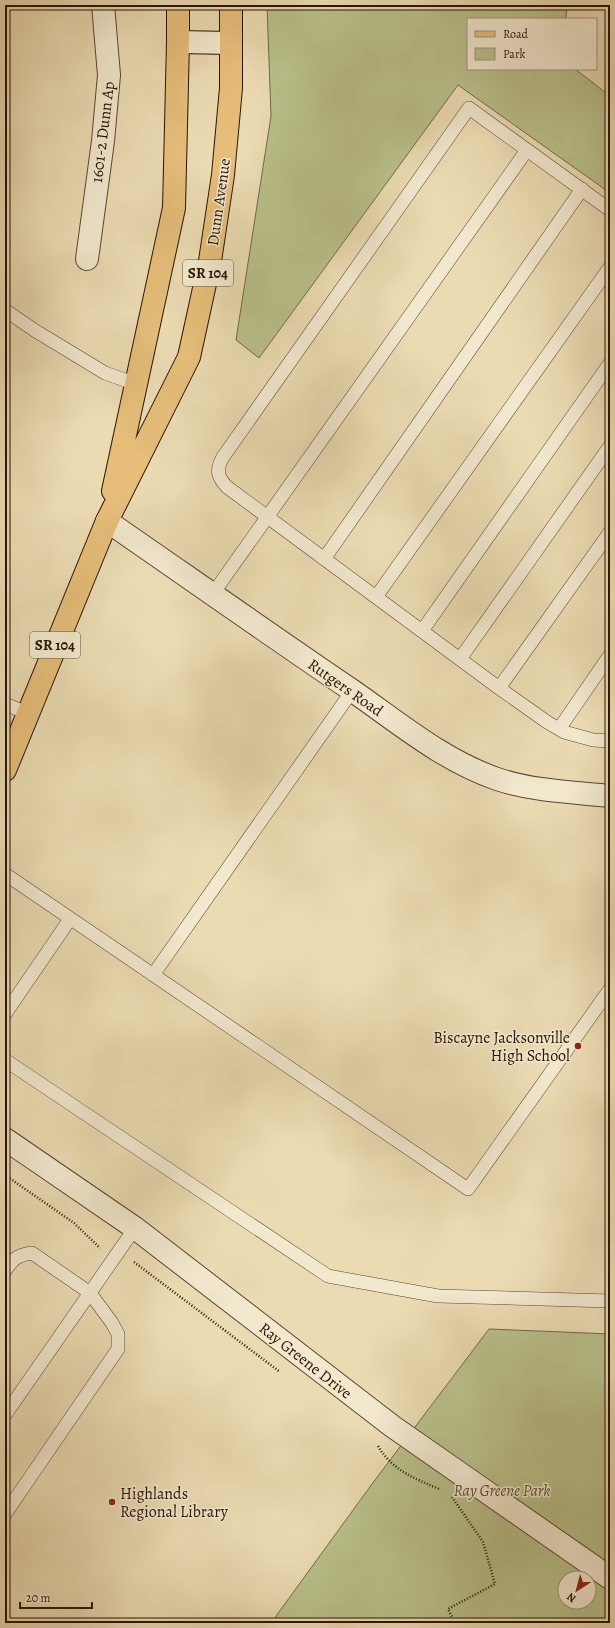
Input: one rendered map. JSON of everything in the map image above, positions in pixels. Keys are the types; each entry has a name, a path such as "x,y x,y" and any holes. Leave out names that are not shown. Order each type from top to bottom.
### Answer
{"main road":[{"name":"Dunn Avenue","path":"107,521 174,208 178,5"},
{"name":"Dunn Avenue","path":"5,770 27,713 107,521 189,357 210,261 223,174 230,88 231,5"}],"street":[{"name":"1601-2 Dunn Ap","path":"87,259 103,141 109,75 103,5"},
{"path":"178,42 231,42"},
{"name":"Rutgers Road","path":"107,521 432,747 470,768 497,779 536,789 610,796"},
{"name":"Ray Greene Drive","path":"5,1139 135,1228 392,1426 610,1578"}],"lane":[{"path":"610,210 469,108 219,465 218,471 222,482 499,688 559,729 578,736 610,741"},
{"path":"212,595 527,150"},
{"path":"324,559 582,189"},
{"path":"376,597 610,267"},
{"path":"5,310 34,330 105,373 136,384"},
{"path":"422,631 610,363"},
{"path":"460,659 610,446"},
{"path":"499,688 610,532"},
{"path":"559,729 610,655"},
{"path":"153,975 352,691"},
{"path":"5,704 27,713"},
{"path":"5,874 468,1188 610,989"},
{"path":"5,1014 70,919"},
{"path":"5,1060 328,1276 438,1296 610,1301"},
{"path":"5,1415 135,1228"},
{"path":"5,1271 12,1260 23,1254 32,1253 90,1293 112,1323 118,1334 118,1349 5,1514"}],"path":[{"path":"5,1175 74,1223 100,1248"},
{"path":"134,1262 283,1374"},
{"path":"374,1440 384,1457 400,1471 441,1490"},
{"path":"446,1494 452,1497 463,1511 483,1542 495,1584 448,1609 455,1623"}],"green space":[{"path":"267,5 567,5 566,18 467,18 467,70 576,70 610,96 610,193 458,85 259,358 236,340 271,116"},
{"name":"Ray Greene Park","path":"489,1329 610,1334 610,1623 271,1623 372,1484"}],"place":[{"name":"Biscayne Jacksonville High School","path":"578,1046"},
{"name":"Highlands Regional Library","path":"112,1502"}]}
